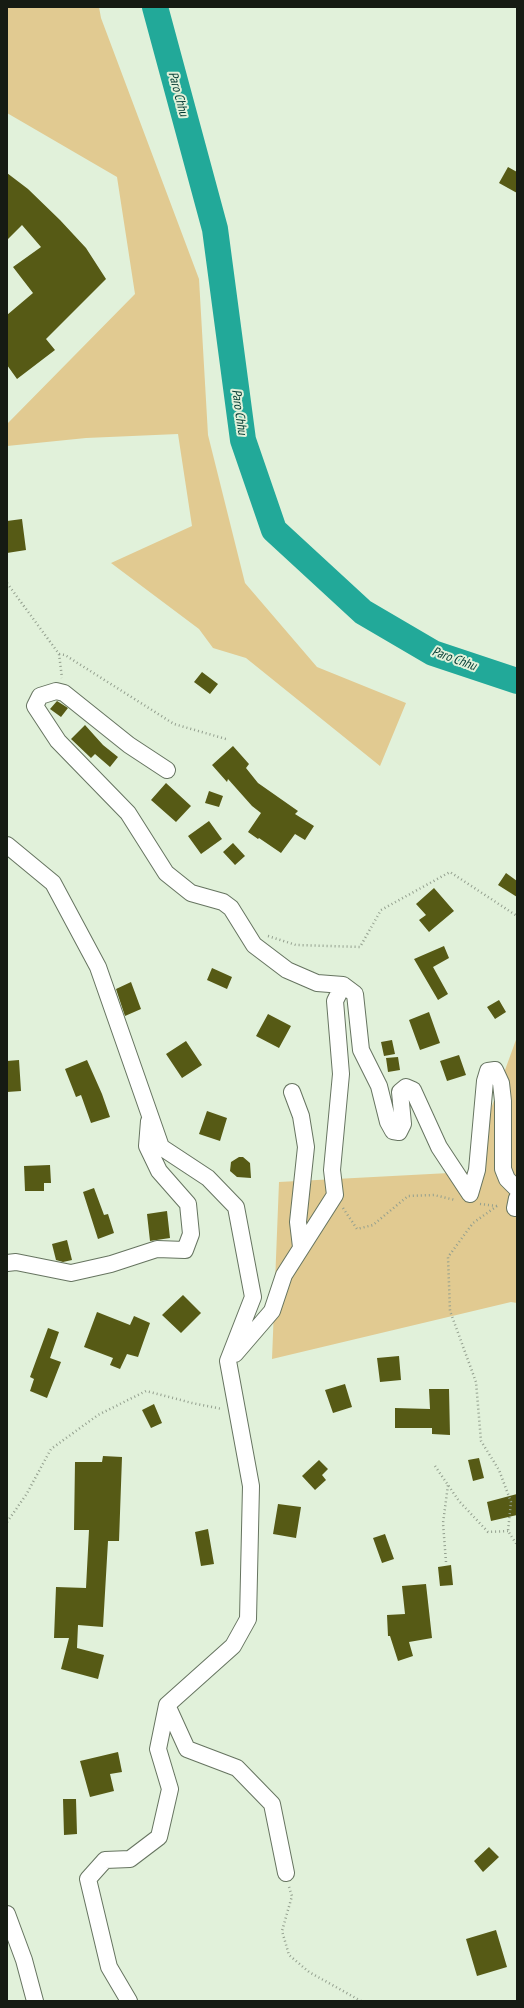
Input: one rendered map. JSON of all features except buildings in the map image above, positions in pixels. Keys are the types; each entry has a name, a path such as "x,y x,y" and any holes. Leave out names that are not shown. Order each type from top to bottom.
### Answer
{"street":[{"path":"167,770 129,745 64,693 56,691 40,696 35,706 58,741 128,813 166,873 191,893 223,902 231,908 254,945 287,970 317,983 343,985 355,994 361,1050 379,1086 388,1122 393,1131 399,1132 403,1124 400,1092 406,1087 413,1090 439,1147 470,1199"},
{"path":"7,845 53,883 98,967 161,1147 208,1178 236,1207 253,1297 228,1361 251,1486 248,1620 233,1646 167,1705 158,1749 170,1789 159,1837 130,1859 105,1860 88,1879 109,1967 129,2001"},
{"path":"228,1361 272,1311 284,1275 335,1195 332,1170 341,1074 335,1001 343,985"},
{"path":"470,1199 477,1170 485,1081 488,1071 495,1070 501,1083 503,1101 503,1168 508,1179 517,1189"},
{"path":"292,1092 301,1116 306,1147 298,1222 301,1247"},
{"path":"7,1263 16,1262 71,1273 111,1264 157,1249 185,1250 191,1234 188,1204 159,1171 148,1146 149,1126 147,1104"},
{"path":"167,1705 187,1749 237,1768 272,1804 286,1873"},
{"path":"7,1914 24,1960 35,2001"}],"path":[{"path":"7,583 59,654 64,676 56,691"},
{"path":"59,654 65,655 174,724 226,739"},
{"path":"264,934 296,946 360,947 381,910 450,872 517,916"},
{"path":"335,1195 357,1229 373,1225 408,1196 434,1195 470,1199 497,1206 516,1203"},
{"path":"497,1206 473,1223 448,1257 450,1311 476,1382 481,1441 499,1470 511,1502 508,1531 517,1545"},
{"path":"7,1522 26,1495 51,1449 98,1416 146,1391 192,1403 236,1411"},
{"path":"436,1466 459,1501 488,1532 508,1531"},
{"path":"446,1562 443,1523 448,1484"},
{"path":"286,1873 292,1896 282,1931 289,1955 309,1972 361,2001"}],"shaded area":[{"path":"7,7 99,7 101,18 199,279 208,435 245,583 317,667 406,703 380,766 246,658 213,648 199,629 111,563 192,526 178,434 86,438 7,446 7,424 135,294 117,177 7,113"},
{"path":"517,1037 517,1303 511,1302 272,1359 279,1182 468,1172"}],"waterway":[{"name":"Paro Chhu","path":"155,7 215,229 243,440 274,530 363,612 433,653 517,681"}]}
